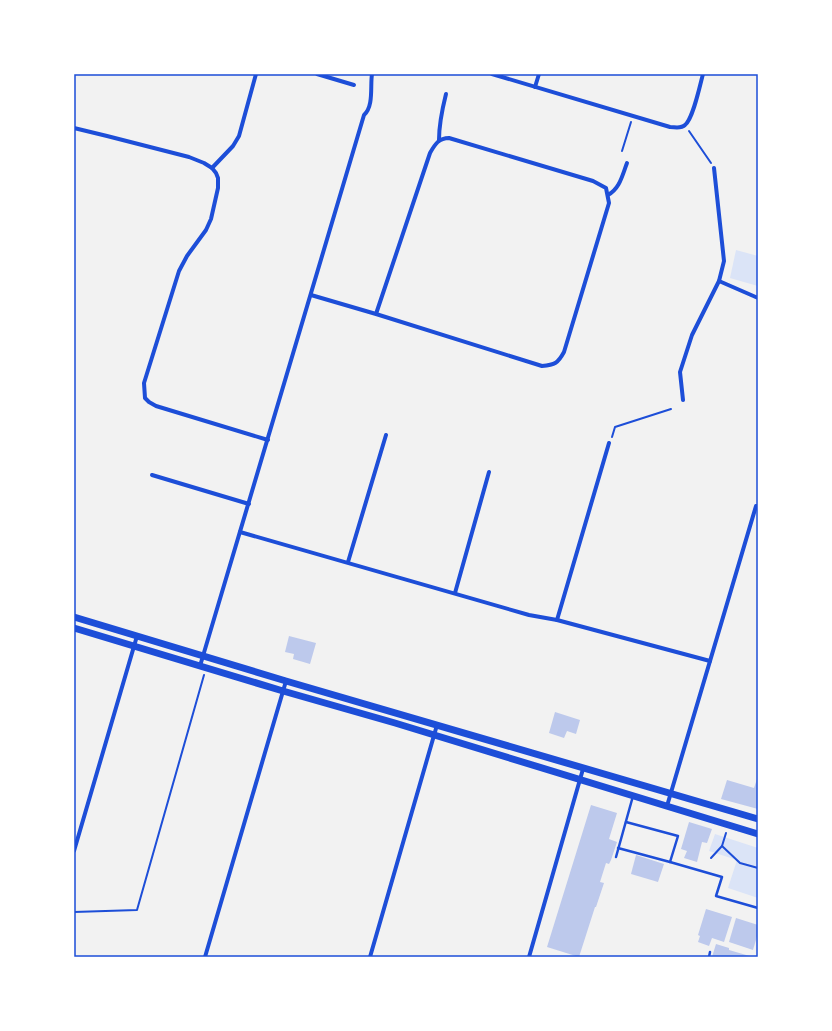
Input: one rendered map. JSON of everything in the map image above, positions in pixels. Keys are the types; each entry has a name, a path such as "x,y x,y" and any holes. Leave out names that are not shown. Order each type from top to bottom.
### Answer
{"main road":[{"path":"74,618 583,769 758,819"},
{"path":"74,628 283,691 395,722 435,736 758,834"}],"street":[{"path":"212,168 233,146 239,136 256,74"},
{"path":"317,74 354,85"},
{"path":"203,667 203,656 310,295 364,115 368,112 372,74"},
{"path":"492,74 670,127 679,128 685,126 690,119 703,74"},
{"path":"535,87 539,74"},
{"path":"376,314 430,153 439,140 440,121 446,94"},
{"path":"74,128 189,158 204,163 212,168 218,178 218,188 211,219 206,230 187,256 179,271 144,382 145,398 156,406 268,440"},
{"path":"310,295 542,366 551,365 559,361 564,352 609,203 606,188 593,181 450,138 439,140"},
{"path":"608,195 614,192 619,186 627,163"},
{"path":"682,400 680,372 692,335 719,281 724,262 714,168"},
{"path":"719,281 758,298"},
{"path":"348,562 386,435"},
{"path":"557,620 609,443"},
{"path":"455,593 489,472"},
{"path":"152,475 249,504"},
{"path":"667,806 756,506"},
{"path":"240,532 529,615 557,620 710,661"},
{"path":"74,851 137,636"},
{"path":"205,957 286,681"},
{"path":"370,957 437,725"},
{"path":"529,957 583,769"}],"lane":[{"path":"616,857 633,796"},
{"path":"626,822 678,836 670,862"},
{"path":"618,848 722,878 716,896 758,908"},
{"path":"708,957 710,952"}],"path":[{"path":"622,151 633,116"},
{"path":"685,126 714,168"},
{"path":"609,443 615,427 671,410"},
{"path":"74,912 137,910 203,667"},
{"path":"711,858 722,846 726,833"},
{"path":"722,846 740,863 758,868"}],"shaded area":[{"path":"736,250 758,256 758,286 730,278"},
{"path":"715,834 758,848 758,898 728,888 737,860 709,851"}],"building":[{"path":"289,636 316,643 310,664 293,659 294,654 285,652"},
{"path":"555,712 580,720 576,734 567,731 564,738 549,733"},
{"path":"758,776 758,809 721,799 727,780 754,788"},
{"path":"591,805 617,813 609,839 617,842 609,864 606,863 600,882 604,883 579,957 547,947"},
{"path":"689,822 712,829 707,843 702,842 697,862 684,858 687,851 681,849"},
{"path":"636,855 664,864 658,882 631,874"},
{"path":"706,909 732,917 724,942 712,938 709,946 698,942 700,936 698,935"},
{"path":"736,918 758,925 758,933 753,950 729,942"},
{"path":"716,944 729,948 729,950 753,957 712,957"}]}
